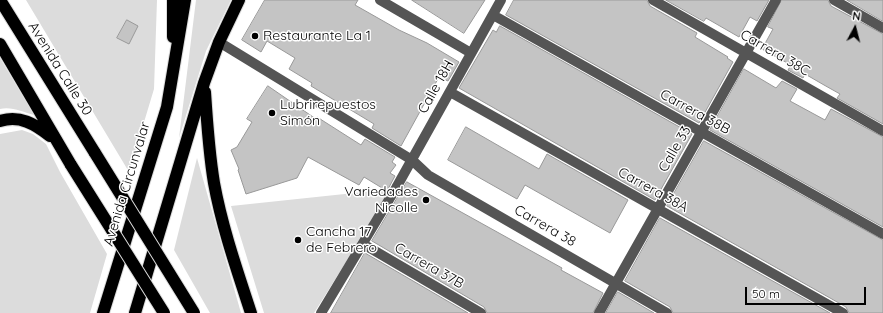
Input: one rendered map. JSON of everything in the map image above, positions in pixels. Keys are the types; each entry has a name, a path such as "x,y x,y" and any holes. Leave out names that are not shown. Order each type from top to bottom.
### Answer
{"highway":[{"name":"Avenida Calle 30","path":"0,0 194,313"},
{"path":"173,0 173,63"},
{"path":"173,63 185,0"},
{"path":"135,313 204,83 219,42 239,0"},
{"path":"0,44 54,139 164,313"},
{"name":"Avenida Circunvalar","path":"103,313 167,107 173,63"},
{"path":"204,83 207,137 214,184 225,231 251,313"},
{"path":"0,122 12,119 28,122 54,139"}],"street":[{"path":"380,0 471,53"},
{"name":"Calle 18H","path":"321,313 396,188 501,0"},
{"name":"Carrera 38C","path":"652,0 883,131"},
{"name":"Calle 33","path":"599,313 657,208 702,132 745,52 776,0"},
{"path":"834,0 883,28"},
{"name":"Carrera 38B","path":"493,15 883,234"},
{"name":"Carrera 38","path":"219,42 412,160 428,175 667,313"},
{"name":"Carrera 38A","path":"450,92 843,313"},
{"name":"Carrera 37B","path":"363,244 481,313"}],"shaded area":[{"path":"26,0 157,0 154,89 129,172"},
{"path":"196,0 231,0 206,51 179,138"},
{"path":"0,58 34,115 13,109 0,109"},
{"path":"22,130 33,134 46,144 60,172 107,254 90,313 0,313 0,134"},
{"path":"197,158 241,313 210,313 174,250"},
{"path":"392,189 314,313 264,313 231,206"}],"building":[{"path":"265,0 358,0 355,5 399,30 427,43 459,62 448,81 439,77 401,146 372,128 374,124 311,86 312,83 289,69 295,58 267,41 261,52 242,40"},
{"path":"412,0 485,0 464,33"},
{"path":"514,0 647,0 650,6 697,33 695,37 728,57 727,58 733,62 699,123 506,15"},
{"path":"666,0 769,0 757,21 750,17 739,37 706,18 704,21"},
{"path":"782,0 828,0 831,6 883,34 883,124 837,98 840,94 805,74 803,78 788,70 791,65 762,49 773,29 768,27"},
{"path":"847,0 883,0 883,21"},
{"path":"127,20 138,26 129,44 117,38"},
{"path":"500,26 692,134 655,200 459,88 493,30 496,32"},
{"path":"744,69 776,88 782,81 797,89 790,101 825,120 831,109 883,137 883,227 710,130"},
{"path":"268,86 316,119 317,117 361,145 365,139 395,157 392,162 396,165 390,173 395,176 387,191 364,177 359,185 308,157 297,178 246,194 238,170 239,169 231,150 237,147 252,122 247,119"},
{"path":"466,127 539,169 547,154 628,200 610,233 525,185 517,199 448,160"},
{"path":"704,141 883,240 883,313 849,313 846,307 667,206"},
{"path":"407,182 562,268 561,270 603,293 593,313 487,313 484,307 372,241"},
{"path":"660,218 830,313 673,313 670,307 625,281"},
{"path":"365,253 468,313 331,313"},
{"path":"618,292 654,313 606,313"}],"place":[{"name":"Restaurante La 1","path":"255,36"},
{"name":"Lubrirepuestos Simón","path":"272,113"},
{"name":"Variedades Nicolle","path":"426,200"},
{"name":"Cancha 17 de Febrero","path":"298,240"}]}
